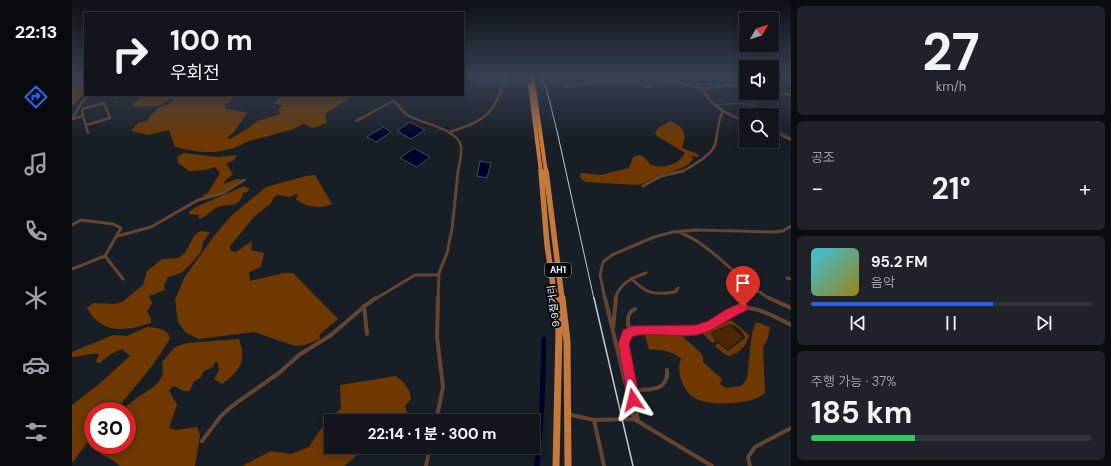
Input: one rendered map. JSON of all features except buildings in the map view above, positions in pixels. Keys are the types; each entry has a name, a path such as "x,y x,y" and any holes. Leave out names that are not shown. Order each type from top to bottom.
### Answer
{"highway":[{"name":"9·9절거리","path":"531,97 539,153 547,244 559,331 556,466"},
{"name":"9·9절거리","path":"535,97 567,341 568,466"}],"street":[{"path":"72,119 82,102 88,97"},
{"path":"449,132 474,125 483,119 495,108 499,97"},
{"path":"706,97 723,111 739,119"},
{"path":"356,121 391,100 401,107 405,115 449,132 461,146 452,229 447,253 438,275 437,337 443,387 437,414"},
{"path":"86,126 110,118 104,103 82,109 83,116 88,133"},
{"path":"644,186 662,176 682,172 710,153 715,143 718,120 723,111"},
{"path":"72,119 83,116"},
{"path":"779,134 791,140"},
{"path":"118,236 151,227 198,200 223,193 244,180"},
{"path":"72,225 81,220 116,224 121,228 106,256 72,269"},
{"path":"636,420 599,275 602,263 614,254 661,234 705,229 739,232 778,232 787,230 791,226"},
{"path":"677,232 696,239 741,279 769,300 791,308"},
{"path":"106,256 123,279"},
{"path":"613,332 616,301 620,287 624,282 631,278 646,273"},
{"path":"202,441 221,416 232,406 273,377 299,355 331,335 364,306 410,277 438,275"},
{"path":"631,278 639,288 654,295 675,292 678,288"},
{"path":"787,278 791,279"},
{"path":"364,306 367,334"},
{"path":"636,420 624,344 624,338 630,332 696,330 712,325 731,312 743,307 758,310 791,325"},
{"path":"630,332 628,317 629,312 635,309"},
{"path":"632,390 654,389 663,386 667,382 667,370"},
{"path":"567,414 594,420 636,420 712,466"},
{"path":"594,420 604,466"},
{"path":"750,466 748,457 755,447 791,428"},
{"path":"426,466 429,454"}],"shaded area":[{"path":"72,97 81,97 72,106"},
{"path":"139,97 234,97 225,108 247,113 234,132 227,138 230,139 257,121 280,114 278,110 282,105 274,104 280,97 352,97 325,114 327,123 313,128 303,124 294,129 246,142 229,150 211,152 193,151 175,147 169,130 148,135 131,131 138,123 147,121 157,110 170,104 173,100 170,99 159,106 133,107 133,103 140,98"},
{"path":"670,121 678,125 683,131 684,142 682,147 698,154 699,157 691,156 693,159 687,165 658,176 643,184 637,185 585,182 580,177 581,173 601,175 629,168 633,157 639,155 644,157 651,165 666,166 675,163 685,153 657,136 655,133 658,128"},
{"path":"183,153 218,157 237,155 234,160 226,164 233,174 225,181 224,184 236,179 241,179 223,192 212,196 202,196 208,193 220,173 215,167 205,170 189,171 178,163 177,157"},
{"path":"315,175 332,204 323,207 309,206 296,199 298,195 296,194 290,197 279,195 274,197 271,203 254,217 230,246 231,251 236,252 252,241 251,250 264,253 261,267 249,272 250,281 284,273 293,273 338,319 319,335 320,339 305,345 295,346 254,332 199,339 185,332 178,322 175,300 184,278 214,236 232,215 266,187"},
{"path":"244,186 250,189 243,193 239,202 236,204 220,206 200,219 198,217 200,215 189,214 189,212 196,207"},
{"path":"200,231 210,232 203,242 201,252 181,273 168,277 164,285 165,290 149,296 152,303 147,312 151,318 151,323 133,328 115,329 107,327 93,317 87,308 94,303 115,304 122,302 143,285 147,271 162,259 178,258 185,253 194,236"},
{"path":"731,320 749,335 743,348 730,356 724,354 715,346 718,343 728,351 745,338 739,329 730,324 710,333 716,342 712,343 702,333"},
{"path":"756,322 770,327 768,338 763,347 765,393 746,402 710,403 696,399 690,395 680,376 679,367 681,358 666,351 649,350 644,332 676,331 679,333 701,353 703,362 722,379 720,384 726,388 741,386 747,379 751,340"},
{"path":"730,325 743,337 728,350 710,334"},
{"path":"147,327 158,328 164,331 169,335 170,339 152,366 122,402 84,402 84,447 72,463 72,405 99,384 130,356 122,349 111,354 100,363 96,362 99,354 72,357 72,352 113,335 127,336"},
{"path":"239,339 242,353 242,359 237,370 222,384 214,379 219,370 218,362 215,362 213,367 204,371 200,378 194,381 190,391 183,391 174,386 169,390 177,405 169,428 176,430 197,427 200,435 195,466 120,466 111,459 100,454 136,454 136,402 132,402 157,384 162,375 162,362 175,347 187,343"},
{"path":"396,376 408,388 411,399 405,406 408,414 335,414 341,408 340,385"},
{"path":"324,426 324,454 358,454 344,466 242,466 271,451 291,454 309,447"}],"water":[{"path":"410,122 425,130 411,139 397,131"},
{"path":"383,127 391,132 376,142 367,137"},
{"path":"414,148 430,157 417,167 400,158"},
{"path":"480,161 491,163 487,178 477,176"}],"waterway":[{"path":"755,100 756,108"},
{"path":"716,105 741,103 754,106"},
{"path":"779,130 791,138"},
{"path":"537,466 542,406 544,339"}],"railway":[{"path":"548,97 594,299"},
{"path":"594,298 633,466"}],"route":[{"path":"633,400 624,344 624,338 627,334 632,331 696,330 712,325 737,308 743,307"}]}
